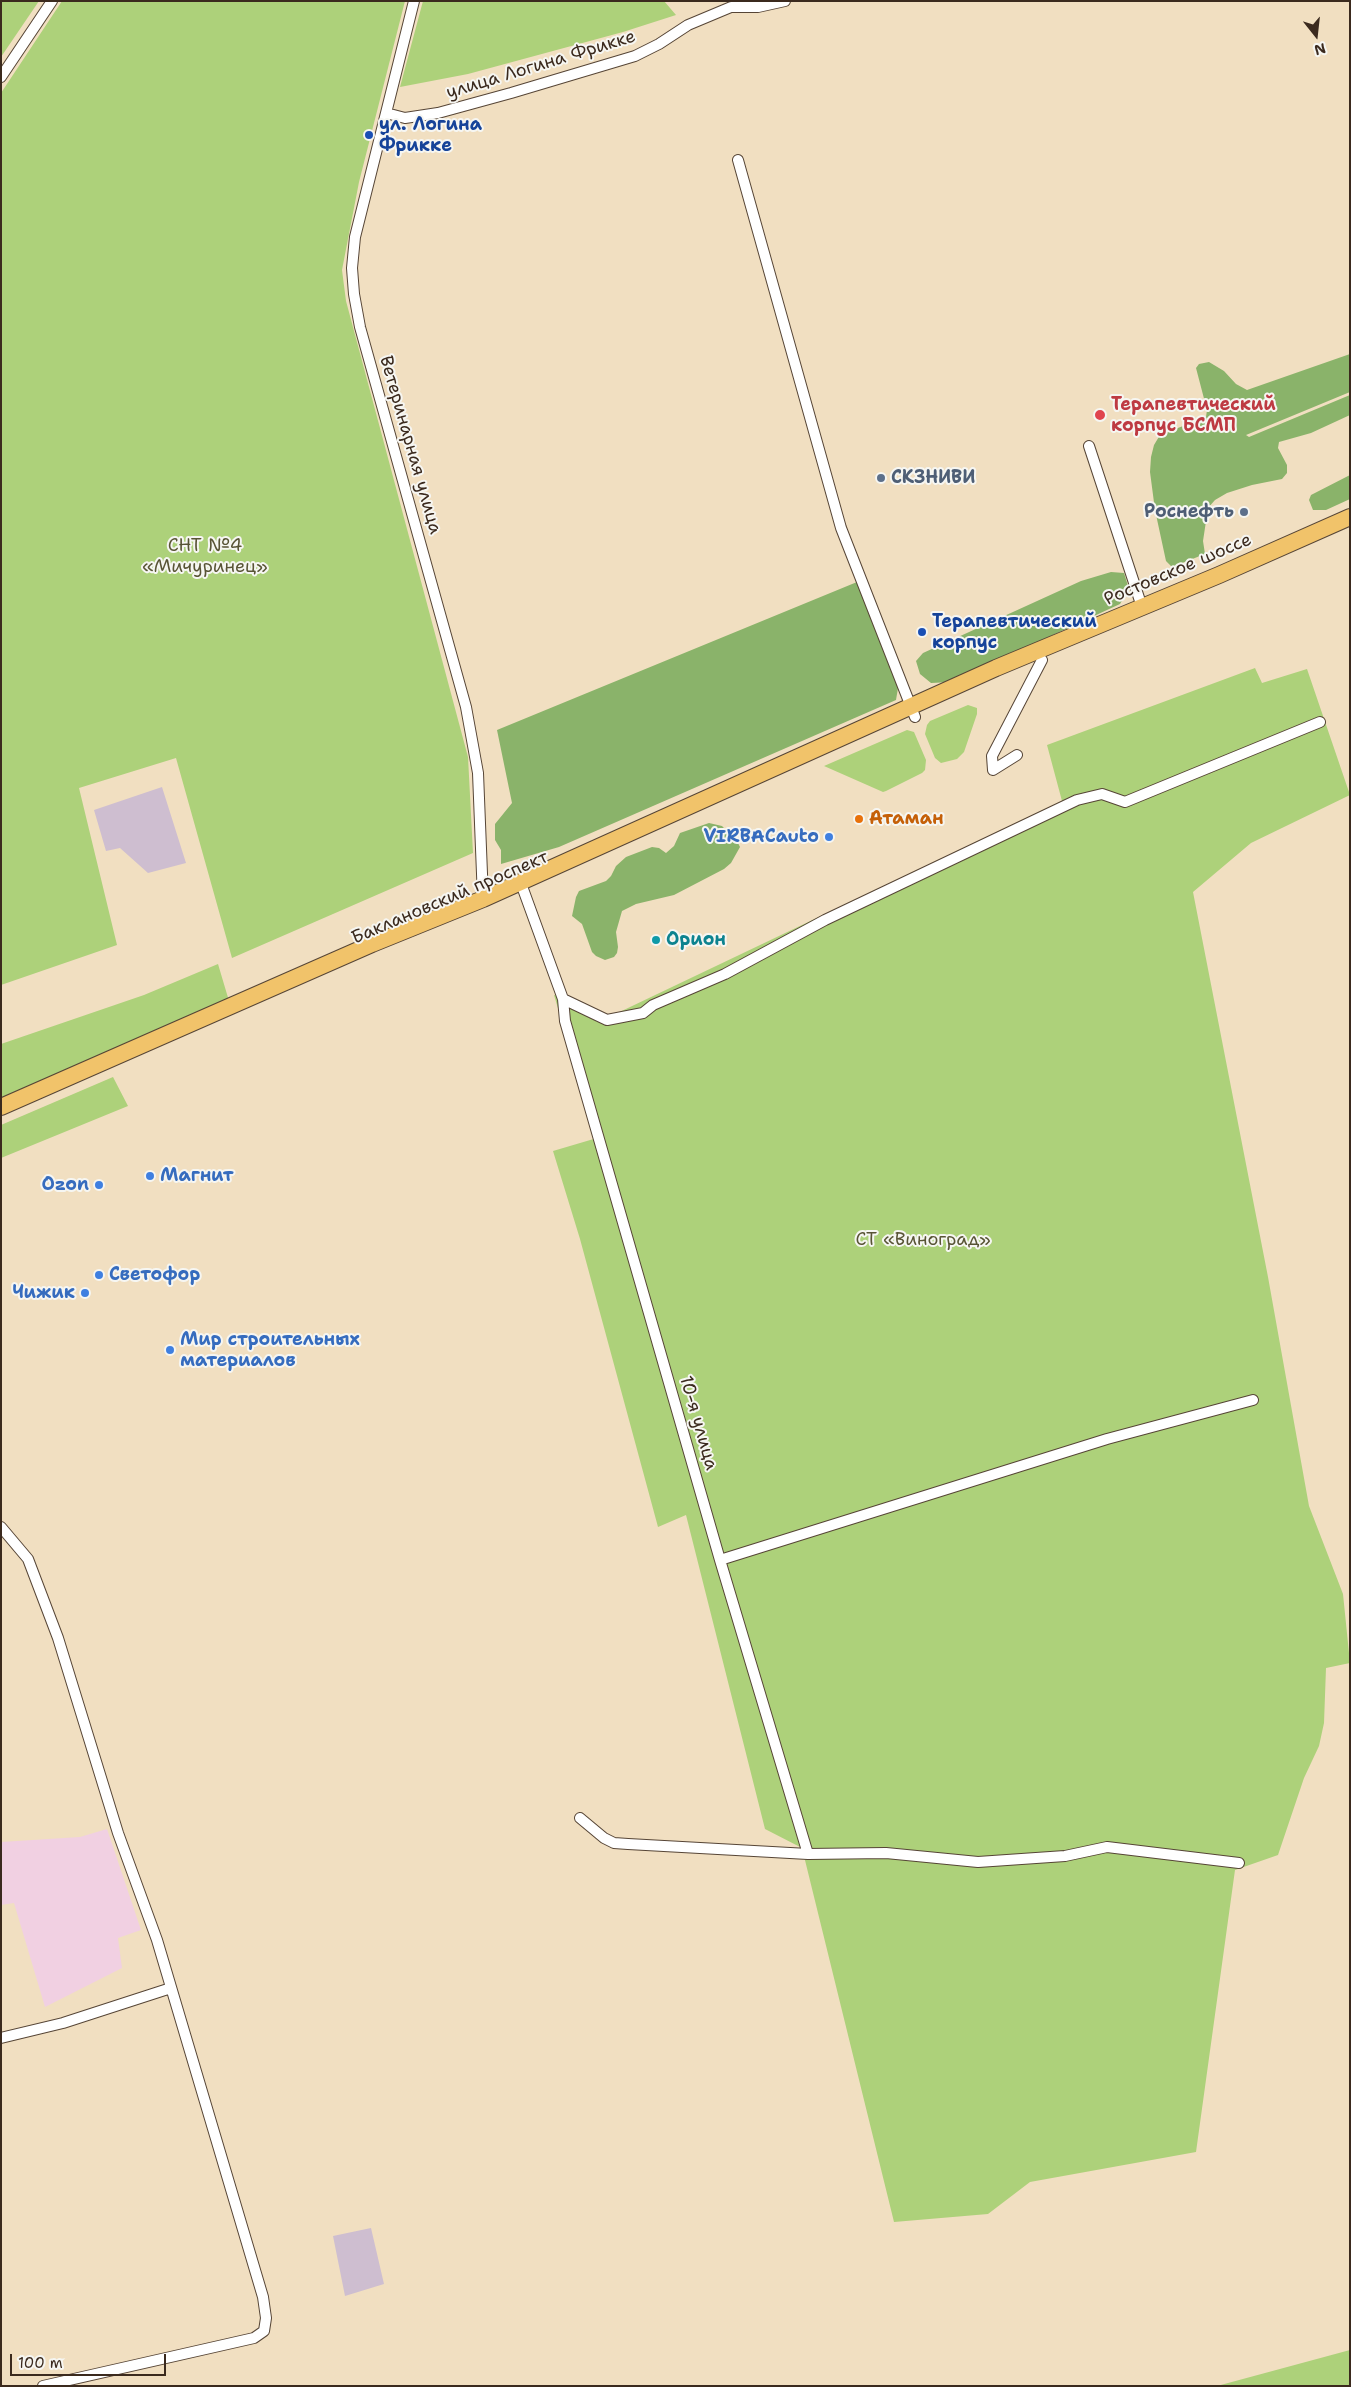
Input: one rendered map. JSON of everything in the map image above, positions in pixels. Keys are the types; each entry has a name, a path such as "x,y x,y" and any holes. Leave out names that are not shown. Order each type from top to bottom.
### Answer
{"main road":[{"name":"Ростовское шоссе","path":"913,712 996,668 1350,517"},
{"name":"Ростовское шоссе","path":"913,712 1042,660 1350,527"},
{"name":"Баклановский проспект","path":"1,1107 372,944 483,899 913,712"},
{"name":"Баклановский проспект","path":"1,1116 369,954 523,889 913,712"}],"street":[{"path":"1,77 52,1"},
{"name":"Ветеринарная улица","path":"414,1 355,237 352,268 354,294 360,327 466,707 478,773 483,899"},
{"name":"улица Логина Фрикке","path":"386,113 406,118 438,113 511,93 635,56 688,25 731,7 758,7 785,1"},
{"path":"738,160 841,528 913,712"},
{"path":"1089,446 1142,607"},
{"path":"1017,755 994,770 992,756 1042,660"},
{"path":"563,999 607,1020 643,1013 652,1005 725,974 824,920 1077,800 1102,794 1125,802 1320,722"},
{"name":"10-я улица","path":"523,889 563,999 565,1021 720,1560 808,1854"},
{"path":"720,1560 1107,1439 1253,1400"},
{"path":"1,1527 28,1559 58,1638 108,1801 157,1940 262,2297 266,2318 264,2331 254,2338 43,2386"},
{"path":"580,1818 604,1838 614,1842 808,1854 886,1853 978,1862 1065,1856 1107,1847 1239,1863"},
{"path":"1,2038 63,2023 171,1988"}],"shaded area":[{"path":"162,787 186,863 148,873 120,848 106,851 94,810"},
{"path":"107,1829 141,1930 118,1938 122,1968 45,2007 14,1903 1,1905 1,1842 80,1837"},
{"path":"371,2228 384,2284 345,2296 333,2236"}],"green space":[{"path":"1,1 39,1 1,57"},
{"name":"СНТ №4 «Мичуринец»","path":"62,1 405,1 359,182 342,270 346,301 468,757 473,853 232,958 176,758 79,788 117,945 1,985 1,93"},
{"path":"423,1 664,1 676,15 623,32 468,74 400,87"},
{"path":"1350,354 1350,392 1246,435 1249,437 1350,395 1350,415 1311,433 1279,442 1278,448 1287,465 1287,473 1282,479 1252,485 1227,493 1215,500 1208,508 1203,541 1205,554 1172,567 1166,561 1155,510 1150,472 1151,457 1154,445 1160,435 1206,417 1207,410 1196,368 1199,364 1209,362 1224,371 1236,384 1247,390"},
{"path":"1350,475 1350,499 1326,510 1313,510 1309,500 1311,495"},
{"path":"1111,572 1124,573 1129,589 1120,604 951,682 931,683 920,674 916,661 923,653 1081,581"},
{"path":"857,582 899,682 896,700 559,847 501,864 501,850 495,840 495,824 512,803 497,730"},
{"name":"СТ «Виноград»","path":"1255,668 1262,683 1307,669 1350,795 1251,843 1193,892 1268,1277 1309,1506 1343,1594 1350,1663 1326,1668 1324,1723 1319,1746 1304,1778 1278,1855 1235,1870 1196,2152 1030,2182 988,2214 894,2222 802,1848 765,1829 686,1515 658,1527 580,1239 553,1151 597,1138 554,995 575,1000 607,1018 1062,801 1047,745"},
{"path":"968,705 977,708 977,714 964,752 957,759 941,763 935,758 925,734 927,725 930,721"},
{"path":"907,730 914,732 926,760 925,770 886,791 883,792 824,766"},
{"path":"709,823 722,826 737,841 740,847 731,863 724,869 674,895 636,904 622,911 616,932 617,953 614,957 605,960 596,956 592,952 582,924 572,916 579,891 606,881 616,866 626,857 652,847 659,848 666,853 674,846 680,833"},
{"path":"218,964 229,1001 1,1101 1,1044 144,995"},
{"path":"113,1077 128,1106 1,1158 1,1125"},
{"path":"1350,2350 1350,2386 1217,2386"}],"place":[{"name":"ул. Логина Фрикке","path":"369,135"},
{"name":"Терапевтический корпус БСМП","path":"1100,415"},
{"name":"СКЗНИВИ","path":"881,478"},
{"name":"Роснефть","path":"1244,512"},
{"name":"Терапевтический корпус","path":"922,632"},
{"name":"Атаман","path":"859,819"},
{"name":"VIRBACauto","path":"829,837"},
{"name":"Орион","path":"656,940"},
{"name":"Магнит","path":"150,1176"},
{"name":"Ozon","path":"99,1185"},
{"name":"Светофор","path":"99,1275"},
{"name":"Чижик","path":"85,1293"},
{"name":"Мир строительных материалов","path":"170,1350"}]}
